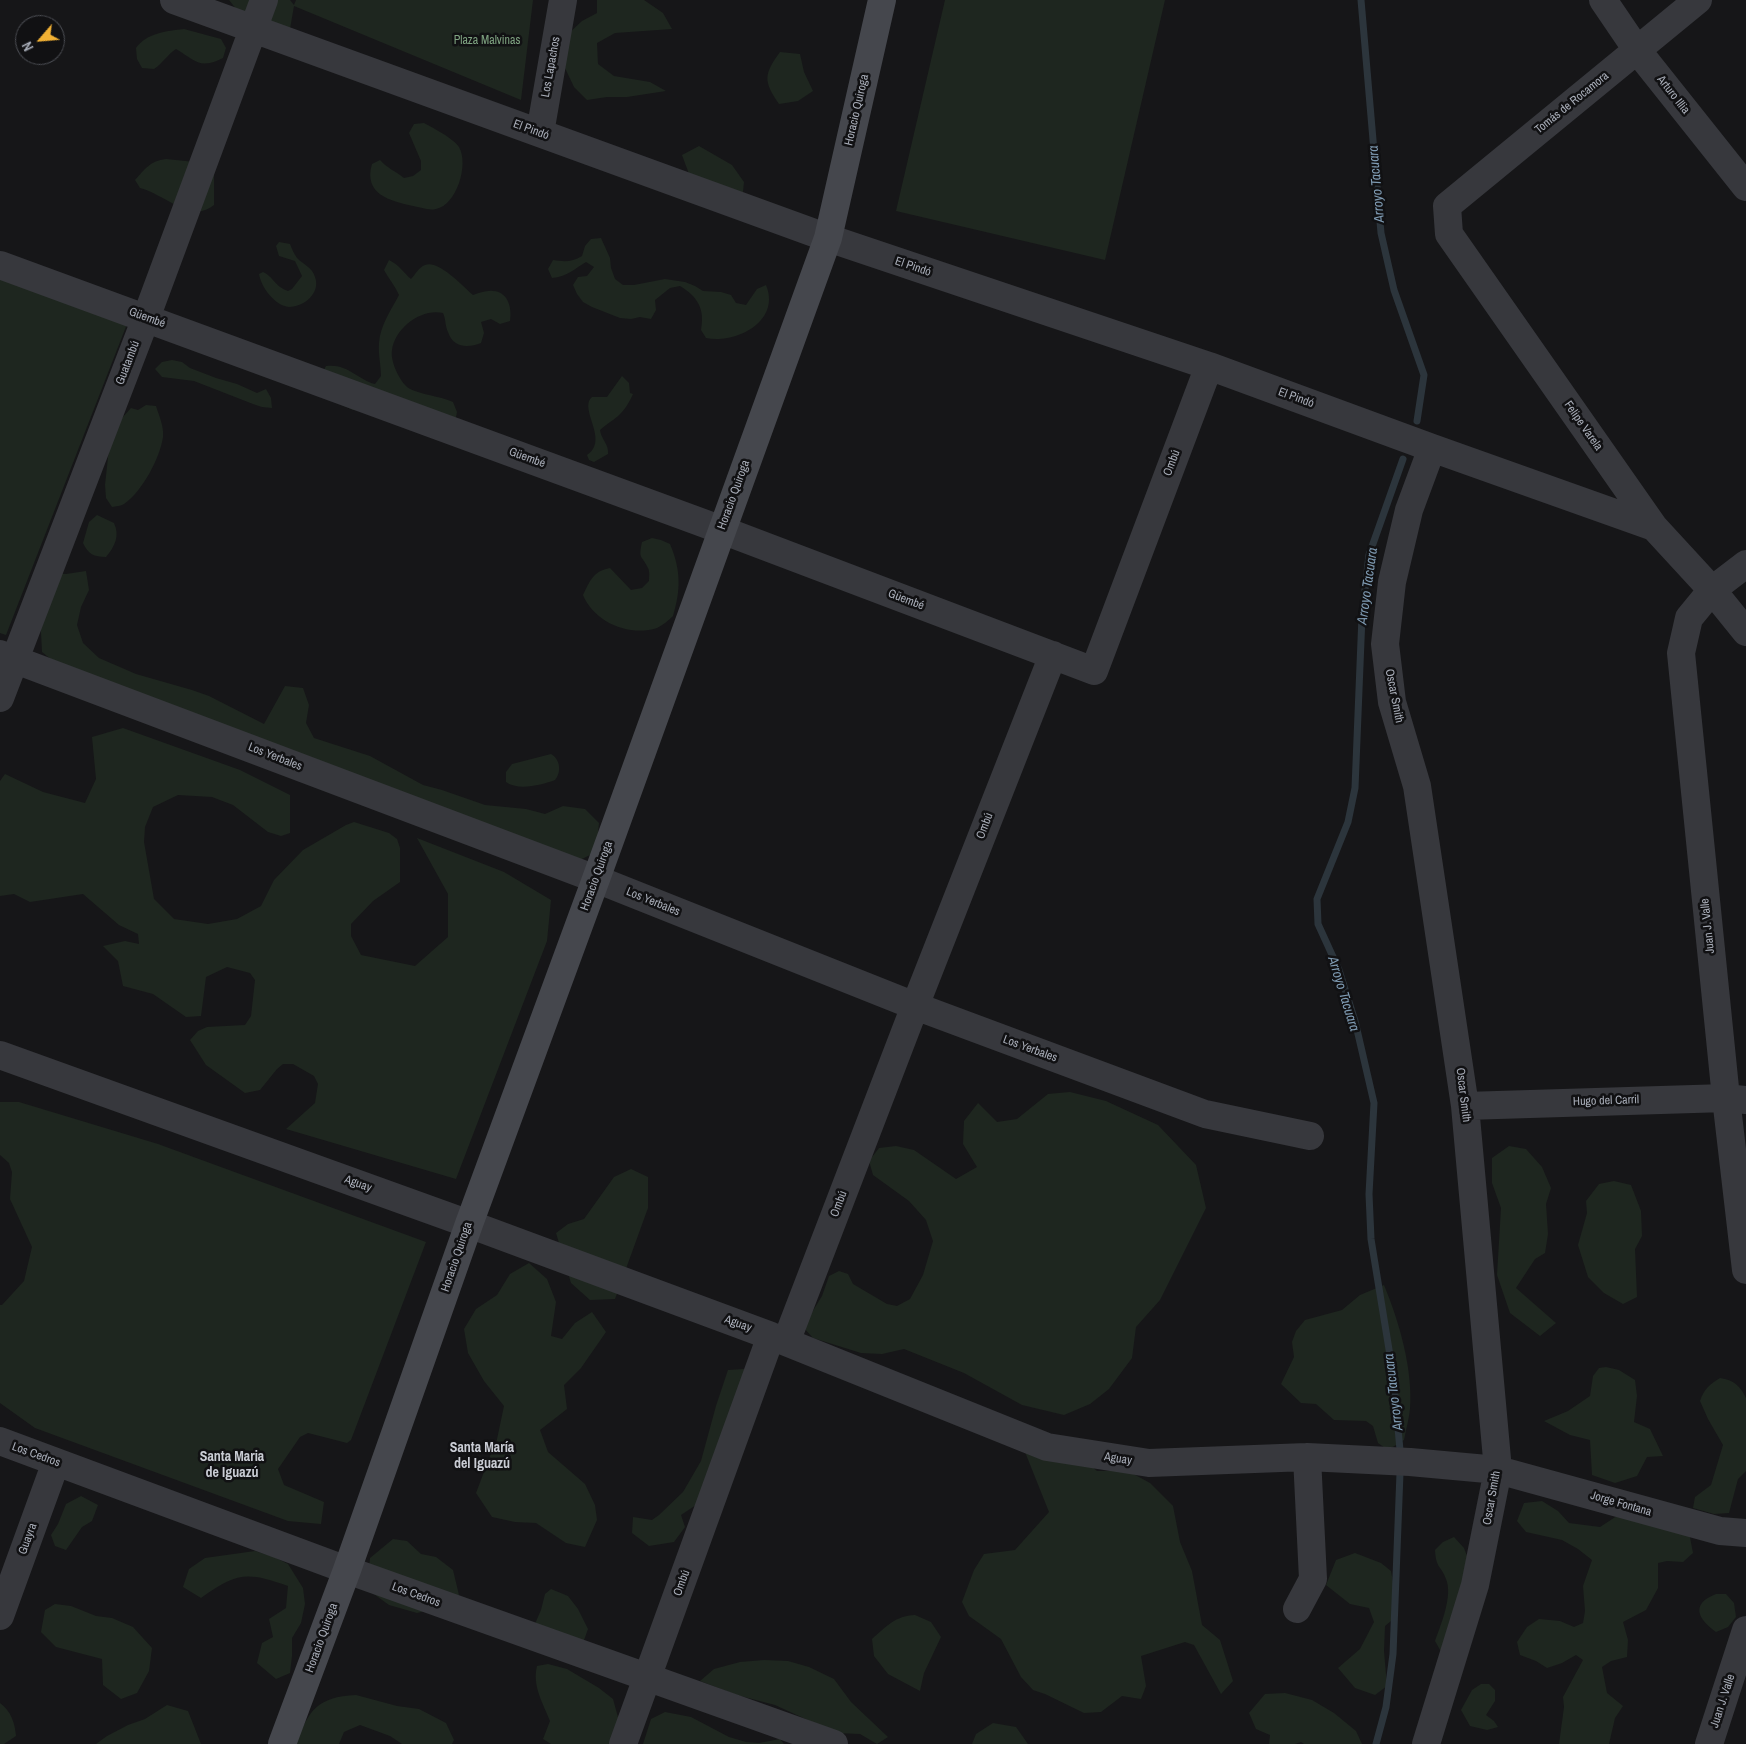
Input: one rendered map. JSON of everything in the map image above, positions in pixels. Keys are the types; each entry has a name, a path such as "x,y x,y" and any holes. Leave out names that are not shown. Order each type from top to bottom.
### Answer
{"main road":[{"name":"Horacio Quiroga","path":"282,1744 347,1570 469,1224 828,238 882,0"}],"street":[{"name":"El Pindó","path":"174,0 828,238 1209,366 1654,527"},
{"name":"Guatambú","path":"0,698 7,656 146,318 264,0"},
{"name":"Los Lapachos","path":"540,133 563,0"},
{"name":"Arturo Illia","path":"1603,0 1637,50 1746,187"},
{"name":"Tomás de Rocamora","path":"1447,206 1698,0"},
{"name":"Felipe Varela","path":"1447,206 1449,234 1654,527 1712,590 1746,632"},
{"name":"Güembé","path":"0,265 722,530 1052,655"},
{"name":"Ombú","path":"623,1744 778,1339 915,1006 1052,655 1094,670 1209,366"},
{"name":"Oscar Smith","path":"1426,1744 1475,1586 1498,1470 1465,1106 1416,786 1392,702 1386,644 1392,582 1409,510 1432,448"},
{"name":"Juan J. Valle","path":"1746,564 1712,590 1689,618 1681,653 1736,1098 1746,1270"},
{"name":"Los Yerbales","path":"7,656 596,879 915,1006 1205,1114 1310,1136"},
{"name":"Aguay","path":"0,1055 469,1224 778,1339 1047,1447 1149,1463 1307,1457 1410,1462 1498,1470"},
{"name":"Hugo del Carril","path":"1465,1106 1736,1098"},
{"name":"Los Cedros","path":"0,1441 347,1570 834,1744"},
{"path":"1298,1609 1313,1579 1307,1457"},
{"name":"Guayra","path":"0,1616 56,1462"},
{"name":"Jorge Fontana","path":"1498,1470 1720,1531 1746,1533"},
{"name":"Juan J. Valle","path":"1709,1744 1746,1630"}],"green space":[{"name":"Plaza Malvinas","path":"229,0 290,0 294,5 296,0 533,0 521,100 294,6 290,29 240,14"},
{"path":"597,0 644,0 663,13 672,29 615,33 597,43 598,64 614,76 650,82 666,91 627,97 587,100 574,87 565,68 568,34 582,21 597,13"},
{"path":"945,0 1165,0 1105,260 896,211"},
{"path":"184,29 221,39 226,48 223,58 215,62 203,63 193,60 176,49 154,69 142,68 137,59 136,48 140,43 157,34"},
{"path":"780,52 800,54 804,72 813,91 798,101 779,104 770,89 768,72"},
{"path":"424,123 452,140 459,147 462,154 462,173 455,192 450,200 436,209 427,209 396,202 380,194 371,183 372,164 380,160 404,178 413,176 421,170 421,161 409,133 414,124"},
{"path":"699,146 732,165 744,182 742,202 689,174 682,155"},
{"path":"166,159 195,162 214,174 214,205 205,210 187,210 140,188 135,180 142,172 148,166"},
{"path":"601,238 610,258 615,279 623,285 634,285 665,279 685,282 703,291 721,292 731,295 736,303 746,305 757,289 766,285 769,298 767,309 762,319 753,327 743,333 718,339 706,338 701,330 702,316 699,304 696,299 680,286 670,288 655,300 656,310 651,319 640,317 631,319 620,318 592,307 583,302 573,285 578,277 587,276 594,267 586,262 566,274 552,278 548,269 553,260 568,261 582,256 585,246 591,239"},
{"path":"279,242 290,244 297,258 310,268 315,277 316,288 313,294 300,305 289,307 274,300 260,279 259,274 263,272 280,287 288,291 292,289 302,276 295,261 279,256 276,246"},
{"path":"389,260 411,279 425,265 437,266 473,295 486,291 498,292 503,294 510,306 510,321 500,324 491,319 481,322 484,333 481,343 471,346 457,344 450,337 443,313 435,312 410,321 398,334 394,342 392,359 403,383 415,391 453,402 457,412 455,422 353,410 333,401 321,375 326,366 333,366 346,369 375,384 381,376 379,343 381,330 399,295 384,270"},
{"path":"0,275 127,324 6,635 0,633"},
{"path":"172,360 182,362 190,368 257,393 266,389 271,398 272,408 253,404 194,381 162,377 155,369 162,362"},
{"path":"622,376 629,383 630,393 633,394 623,411 600,430 608,454 594,462 589,460 587,455 593,449 596,441 589,402 592,397 607,397"},
{"path":"146,405 156,406 162,425 163,437 158,455 149,474 131,499 120,506 112,507 106,498 105,485 109,448 122,418 131,408 138,410"},
{"path":"97,515 114,523 117,532 116,541 106,557 92,554 83,543 89,522"},
{"path":"652,538 670,544 674,553 679,580 673,616 657,628 646,630 624,629 604,620 595,613 583,595 596,574 610,568 631,590 642,588 649,581 649,571 641,557 642,542"},
{"path":"86,571 89,590 81,607 77,625 83,643 99,658 136,674 209,696 264,724 285,686 303,688 309,705 306,723 314,738 370,756 423,785 485,805 526,809 545,814 563,806 585,809 599,823 596,852 578,861 57,664 42,652 40,613 48,573 66,574"},
{"path":"123,728 240,770 290,795 290,833 281,836 268,832 233,805 212,797 178,795 153,807 145,827 144,842 154,899 174,919 208,924 237,919 261,906 274,880 303,850 354,822 389,833 397,839 400,848 400,882 373,901 351,924 351,936 361,955 415,966 448,937 448,894 417,838 504,872 551,900 547,941 456,1179 286,1129 315,1103 318,1084 314,1076 293,1064 283,1064 260,1090 245,1093 206,1065 190,1040 198,1031 207,1027 245,1025 251,1016 255,980 250,973 227,967 206,977 201,1016 186,1017 153,994 123,986 118,961 103,946 125,941 139,944 138,934 119,925 83,894 30,902 14,894 0,896 0,781 5,774 43,792 85,803 96,779 92,737"},
{"path":"551,754 559,766 559,773 555,780 523,787 506,782 506,772 512,764"},
{"path":"1070,1092 1106,1101 1158,1125 1196,1165 1206,1208 1160,1300 1136,1327 1132,1358 1109,1389 1090,1404 1064,1415 1022,1405 964,1373 904,1349 882,1354 861,1353 813,1338 803,1327 822,1296 829,1276 839,1271 848,1274 853,1284 887,1304 897,1306 910,1299 923,1275 933,1241 926,1220 909,1201 873,1175 869,1161 879,1148 896,1146 914,1150 956,1179 977,1167 963,1144 964,1121 978,1103 997,1122 1017,1119 1048,1094"},
{"path":"0,1102 19,1102 158,1144 426,1242 351,1440 347,1443 308,1433 300,1437 278,1469 284,1485 324,1502 321,1524 288,1521 35,1428 0,1403 0,1305 24,1281 32,1247 10,1199 12,1172 9,1163 0,1155"},
{"path":"1509,1146 1526,1149 1542,1167 1551,1188 1546,1204 1548,1234 1545,1253 1535,1259 1516,1288 1556,1323 1540,1336 1510,1313 1497,1275 1501,1208 1492,1183 1492,1158"},
{"path":"631,1169 648,1177 648,1208 615,1299 590,1300 571,1283 556,1233 568,1224 584,1219 614,1177"},
{"path":"1614,1181 1631,1185 1641,1211 1642,1236 1635,1249 1637,1297 1623,1304 1604,1293 1588,1277 1578,1245 1587,1213 1586,1201 1599,1184"},
{"path":"529,1263 547,1279 556,1302 551,1336 562,1339 575,1323 592,1312 606,1332 581,1368 564,1385 567,1409 540,1430 548,1452 585,1484 595,1505 597,1520 585,1547 566,1543 536,1523 515,1522 492,1517 476,1493 496,1444 504,1406 484,1381 468,1353 464,1329 476,1309 497,1295 510,1274"},
{"path":"1384,1285 1404,1346 1410,1394 1410,1413 1404,1440 1388,1450 1378,1443 1373,1426 1366,1421 1334,1420 1316,1404 1301,1403 1281,1384 1294,1357 1292,1342 1296,1331 1305,1320 1342,1310 1360,1295"},
{"path":"1606,1367 1619,1370 1635,1380 1637,1396 1634,1422 1650,1429 1663,1456 1647,1457 1637,1476 1615,1483 1592,1475 1590,1440 1570,1435 1544,1421 1568,1411 1590,1396 1593,1376 1599,1368"},
{"path":"744,1369 746,1390 696,1505 681,1515 685,1527 674,1542 649,1546 632,1533 633,1517 652,1520 683,1492 701,1461 728,1370"},
{"path":"1720,1378 1736,1384 1746,1398 1746,1471 1738,1479 1729,1513 1714,1514 1693,1508 1695,1497 1711,1485 1723,1445 1700,1401 1708,1387"},
{"path":"1065,1443 1097,1471 1128,1471 1150,1483 1173,1506 1180,1542 1192,1571 1202,1625 1220,1640 1233,1681 1221,1694 1194,1645 1185,1642 1141,1656 1146,1686 1141,1699 1122,1696 1101,1712 1084,1713 1033,1690 1021,1677 1001,1639 969,1616 962,1602 974,1570 984,1554 1015,1550 1049,1512 1023,1447"},
{"path":"81,1496 98,1505 92,1521 82,1527 66,1550 55,1546 51,1535 58,1524 66,1504"},
{"path":"1542,1501 1558,1511 1569,1523 1600,1527 1623,1512 1689,1532 1693,1553 1683,1562 1667,1561 1658,1563 1658,1588 1646,1610 1623,1622 1628,1640 1627,1657 1611,1661 1602,1667 1607,1693 1623,1706 1615,1718 1609,1744 1559,1744 1564,1707 1563,1697 1583,1660 1576,1655 1562,1663 1547,1668 1536,1661 1520,1655 1517,1642 1527,1627 1539,1619 1560,1621 1574,1627 1583,1623 1585,1611 1583,1586 1592,1560 1562,1540 1526,1532 1517,1521 1524,1503"},
{"path":"1454,1537 1464,1548 1470,1564 1444,1657 1435,1641 1447,1602 1448,1586 1436,1561 1435,1550 1443,1542"},
{"path":"393,1539 407,1541 421,1554 436,1557 453,1570 459,1595 442,1607 417,1613 389,1605 367,1589 370,1558"},
{"path":"255,1551 288,1564 303,1588 305,1604 301,1623 292,1638 290,1673 276,1679 257,1663 262,1643 273,1637 269,1619 286,1608 288,1586 262,1578 242,1577 223,1583 201,1598 183,1587 189,1569 205,1558"},
{"path":"1355,1553 1381,1563 1391,1571 1398,1609 1391,1621 1385,1626 1384,1651 1387,1686 1375,1695 1355,1688 1338,1668 1360,1649 1374,1622 1369,1608 1350,1604 1326,1585 1336,1560"},
{"path":"551,1589 568,1596 578,1609 588,1629 583,1643 534,1626 545,1594"},
{"path":"1716,1594 1726,1594 1734,1603 1736,1617 1728,1627 1716,1632 1701,1617 1700,1607 1702,1602"},
{"path":"55,1604 71,1606 96,1616 112,1618 133,1627 152,1648 149,1671 137,1693 121,1699 103,1685 102,1659 56,1647 41,1632 45,1610"},
{"path":"915,1615 931,1622 941,1637 924,1673 920,1691 888,1674 874,1656 872,1639 887,1626 902,1617"},
{"path":"788,1661 809,1667 834,1679 851,1702 888,1737 877,1744 860,1734 836,1733 775,1705 737,1695 700,1681 714,1669 740,1662"},
{"path":"548,1664 567,1669 599,1688 613,1699 619,1721 620,1744 551,1744 543,1739 550,1721 539,1694 536,1673 537,1666"},
{"path":"1481,1684 1489,1684 1495,1690 1495,1701 1486,1715 1498,1727 1487,1730 1470,1726 1461,1710 1472,1690"},
{"path":"1285,1693 1312,1700 1334,1713 1356,1731 1362,1744 1304,1744 1301,1742 1295,1744 1269,1744 1270,1735 1256,1729 1249,1713 1265,1694"},
{"path":"356,1695 397,1706 419,1709 446,1723 454,1740 452,1744 402,1744 390,1736 360,1725 344,1732 339,1744 296,1744 310,1714 323,1702 343,1696"},
{"path":"0,1703 12,1718 16,1736 4,1744 0,1744"},
{"path":"167,1705 188,1711 201,1744 96,1744 107,1736 145,1719"},
{"path":"665,1712 691,1717 729,1737 746,1742 759,1743 780,1739 784,1744 643,1744 651,1719"},
{"path":"993,1723 1016,1727 1028,1744 972,1744 976,1734"}],"waterway":[{"name":"Arroyo Tacuara","path":"1361,0 1381,233 1394,290 1424,375 1417,421"},
{"name":"Arroyo Tacuara","path":"1400,1450 1393,1374 1371,1239 1369,1194 1374,1103 1355,1021 1339,970 1318,924 1317,899 1348,822 1355,788 1362,616 1369,555 1403,459"},
{"name":"Arroyo Tacuara","path":"1376,1744 1386,1707 1393,1654 1400,1473"}],"district":[{"name":"Santa María del Iguazú","path":"482,1456"},
{"name":"Santa Maria de Iguazú","path":"232,1465"}]}
